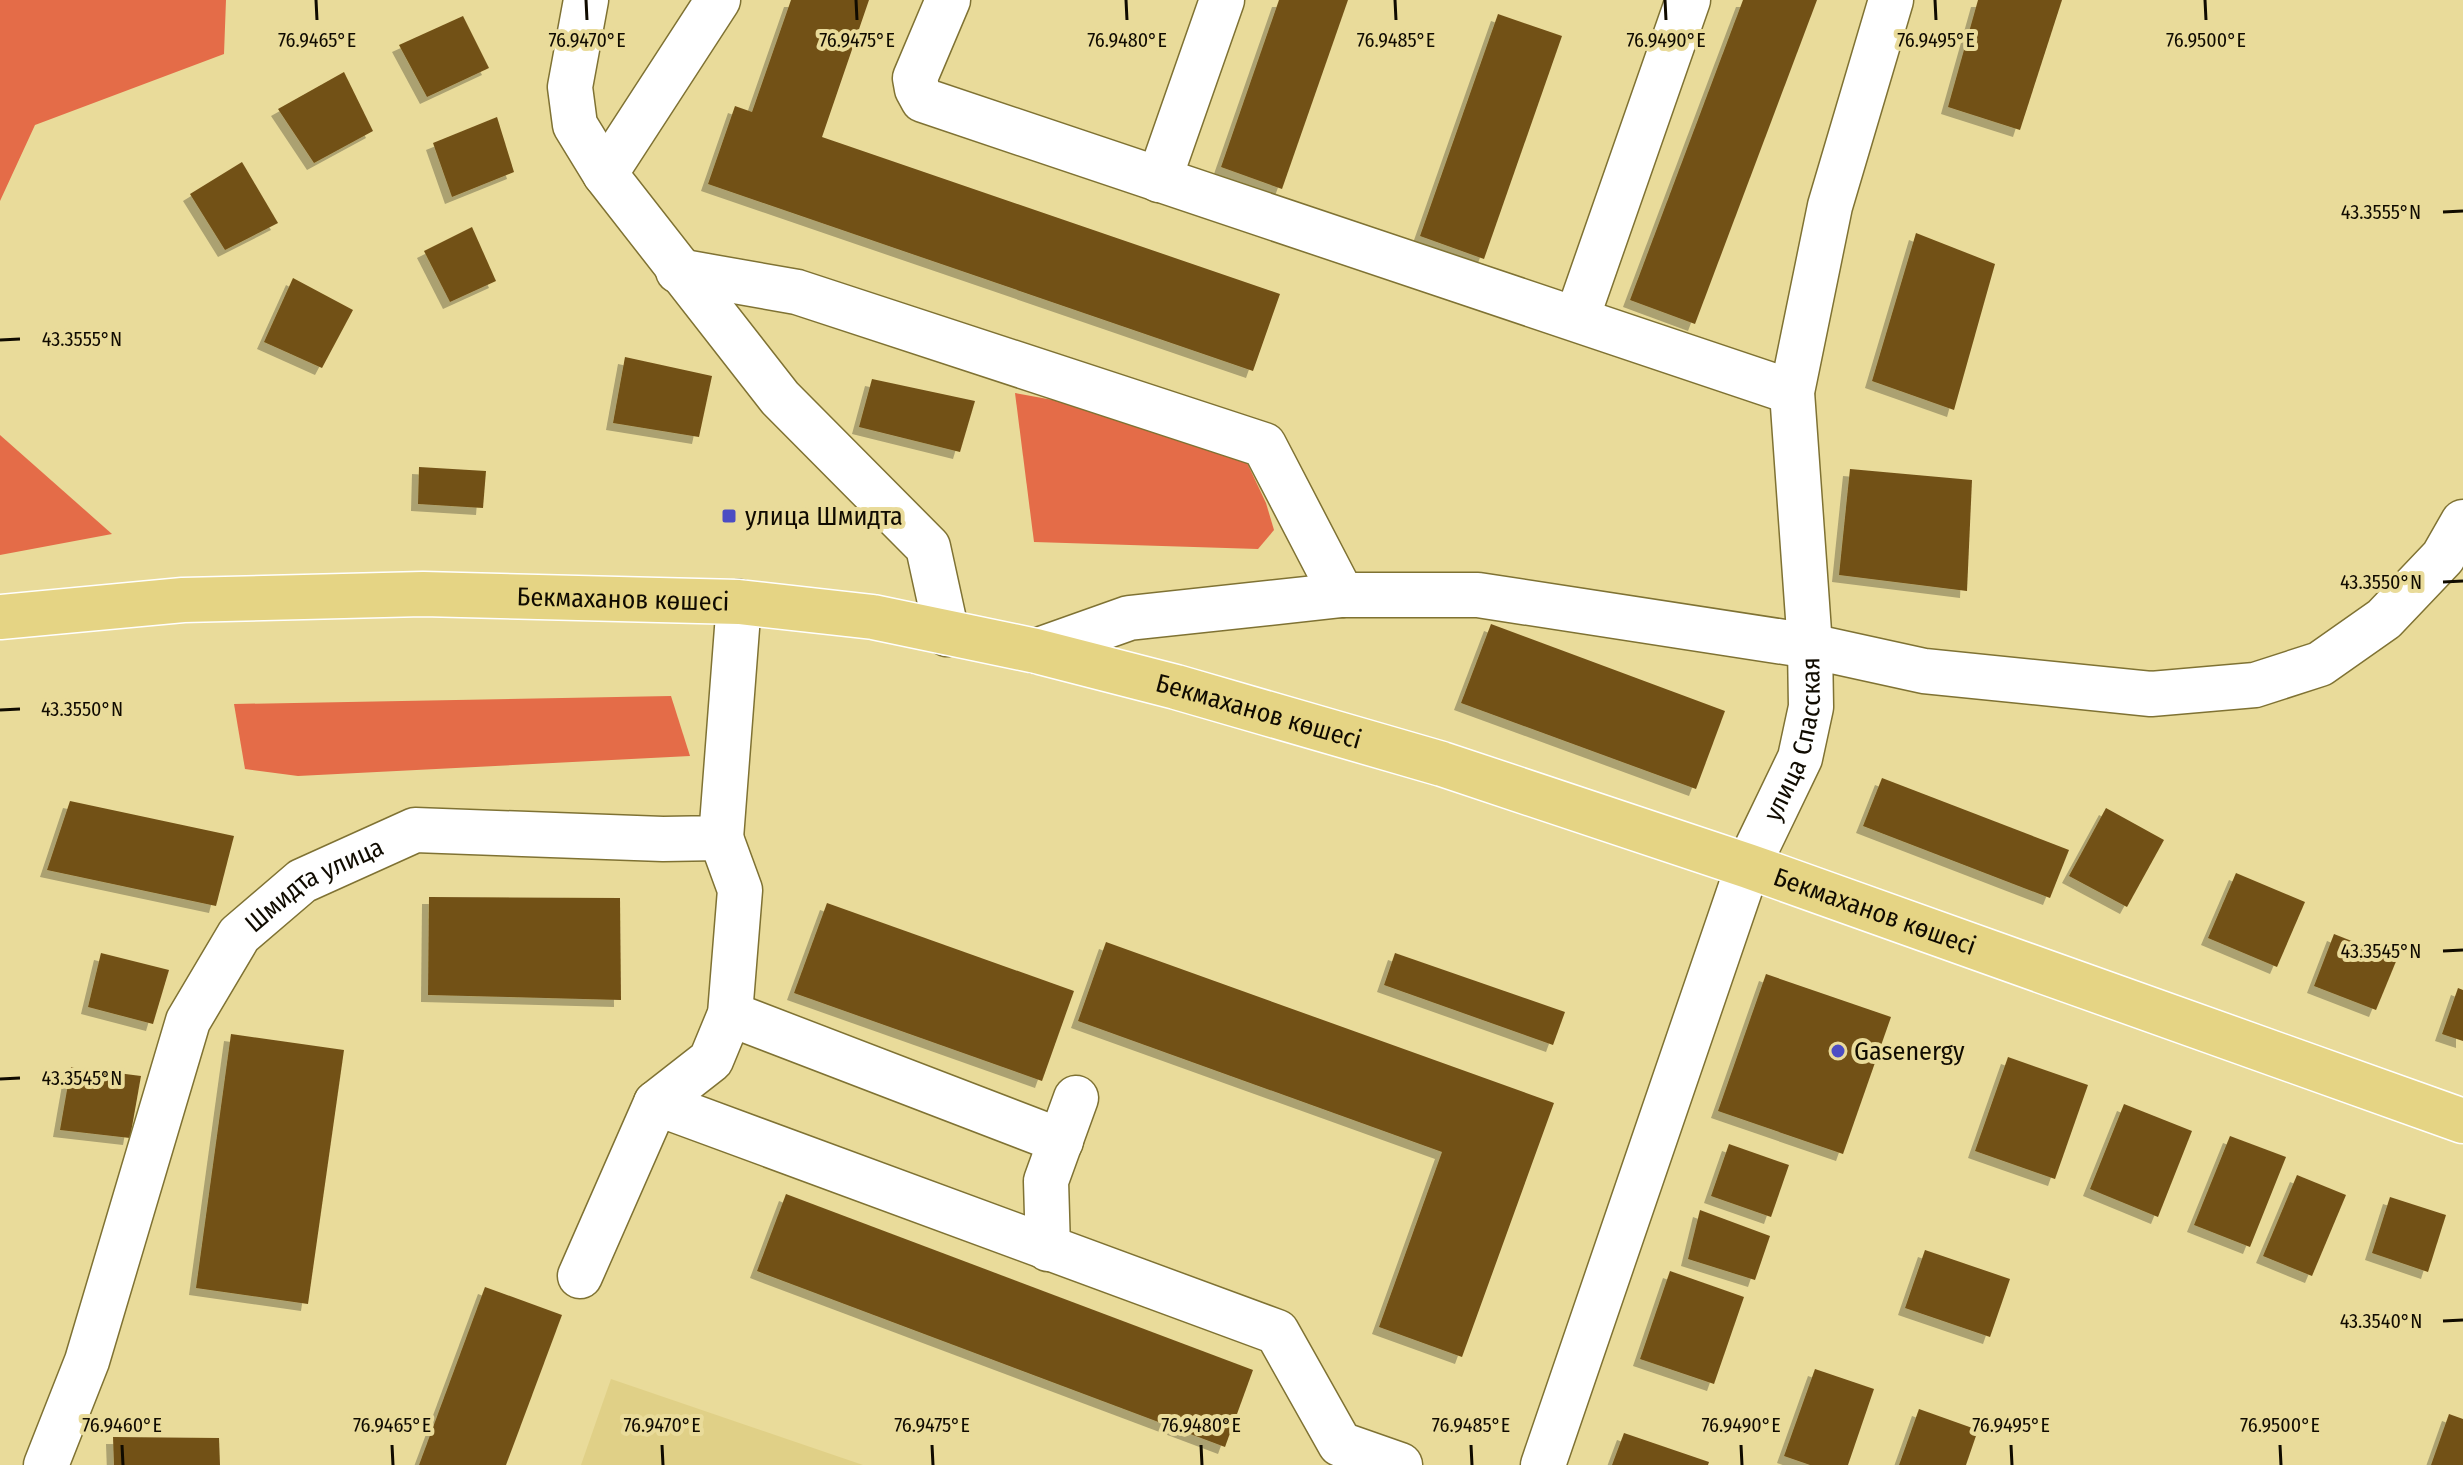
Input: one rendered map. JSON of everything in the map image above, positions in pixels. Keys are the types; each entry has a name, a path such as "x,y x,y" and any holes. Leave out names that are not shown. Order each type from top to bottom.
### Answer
{"main road":[{"name":"Бекмаханов көшесі","path":"0,617 183,600 423,594 739,602 873,617 1036,651 1176,687 1442,764 1748,866 2463,1121"}],"street":[{"path":"586,0 570,87 575,125 605,174 780,398 928,547 947,634"},
{"path":"605,174 718,0"},
{"path":"948,0 915,78 923,100 1792,392"},
{"path":"1159,180 1222,0"},
{"path":"1577,318 1688,0"},
{"path":"1036,651 1129,618 1342,595 1478,595 1810,646 1792,392 1830,206 1891,0"},
{"path":"678,271 797,292 1264,445 1342,595"},
{"name":"улица Спасская","path":"1543,1465 1748,866 1800,758 1811,707 1810,646 1924,671 2151,694 2255,685 2320,664 2384,619 2443,557 2463,522"},
{"path":"580,1276 656,1103 711,1060 730,1014 740,890 721,838 739,602"},
{"name":"Шмидта улица","path":"46,1465 87,1361 188,1021 239,935 302,881 415,830 663,839 721,838"},
{"path":"730,1014 1061,1141"},
{"path":"1048,1249 1046,1181 1076,1098"},
{"path":"656,1103 1277,1332 1340,1444 1400,1465"}],"shaded area":[{"path":"0,0 226,0 224,54 35,125 0,201"},
{"path":"1015,393 1119,412 1242,452 1266,503 1274,530 1258,549 1034,542"},
{"path":"0,435 112,534 0,555"},
{"path":"671,696 690,756 298,776 245,769 234,704"},
{"path":"611,1379 863,1465 581,1465"}],"building":[{"path":"791,0 869,0 822,137 1280,294 1253,371 708,184 735,106 752,112"},
{"path":"1279,0 1348,0 1282,189 1221,167"},
{"path":"1743,0 1817,0 1695,324 1630,300"},
{"path":"1978,0 2062,0 2020,130 1948,107"},
{"path":"1498,14 1562,36 1484,259 1420,236"},
{"path":"463,16 489,68 427,97 399,45"},
{"path":"344,72 373,131 314,163 278,109"},
{"path":"497,117 514,172 452,197 433,143"},
{"path":"242,162 278,223 225,250 190,194"},
{"path":"472,227 496,281 450,302 424,251"},
{"path":"1916,233 1995,264 1954,410 1872,381"},
{"path":"293,278 353,310 322,368 264,342"},
{"path":"625,357 712,376 699,437 613,423"},
{"path":"872,379 975,401 960,452 859,427"},
{"path":"419,467 486,471 483,508 418,504"},
{"path":"1850,469 1972,480 1967,591 1839,575"},
{"path":"1491,624 1725,711 1696,789 1461,703"},
{"path":"1882,778 2069,850 2050,898 1863,826"},
{"path":"70,801 234,836 216,906 47,870"},
{"path":"2106,808 2164,840 2127,907 2069,876"},
{"path":"2236,873 2305,902 2277,967 2208,938"},
{"path":"429,897 620,898 621,1000 428,995"},
{"path":"827,903 1074,991 1042,1081 794,993"},
{"path":"2334,934 2397,959 2376,1010 2314,986"},
{"path":"1106,942 1554,1103 1462,1357 1379,1327 1442,1152 1078,1021"},
{"path":"101,953 169,970 153,1024 88,1007"},
{"path":"1395,953 1565,1012 1553,1045 1384,985"},
{"path":"1766,974 1891,1017 1843,1154 1718,1111"},
{"path":"2458,988 2463,990 2463,1041 2442,1034"},
{"path":"231,1034 344,1050 308,1304 196,1288"},
{"path":"2008,1057 2088,1085 2055,1179 1975,1151"},
{"path":"71,1067 141,1076 130,1138 60,1130"},
{"path":"2124,1104 2192,1131 2158,1217 2090,1189"},
{"path":"2230,1136 2286,1157 2250,1247 2194,1225"},
{"path":"1729,1144 1789,1165 1771,1217 1711,1196"},
{"path":"2297,1175 2346,1195 2312,1276 2263,1256"},
{"path":"786,1194 1253,1370 1225,1447 757,1271"},
{"path":"2390,1197 2446,1215 2428,1272 2372,1253"},
{"path":"1700,1210 1770,1236 1755,1280 1688,1259"},
{"path":"1925,1250 2010,1279 1990,1337 1905,1308"},
{"path":"1670,1271 1744,1297 1714,1384 1640,1359"},
{"path":"485,1287 562,1315 506,1465 419,1465"},
{"path":"1815,1369 1874,1389 1848,1465 1810,1465 1784,1456"},
{"path":"1919,1409 1978,1430 1966,1465 1899,1465"},
{"path":"2449,1414 2463,1419 2463,1465 2431,1465"},
{"path":"1624,1433 1709,1462 1708,1465 1612,1465"},
{"path":"113,1437 219,1438 220,1465 114,1465"}],"place":[{"name":"улица Шмидта","path":"729,516"},
{"name":"Gasenergy","path":"1838,1051"}]}
